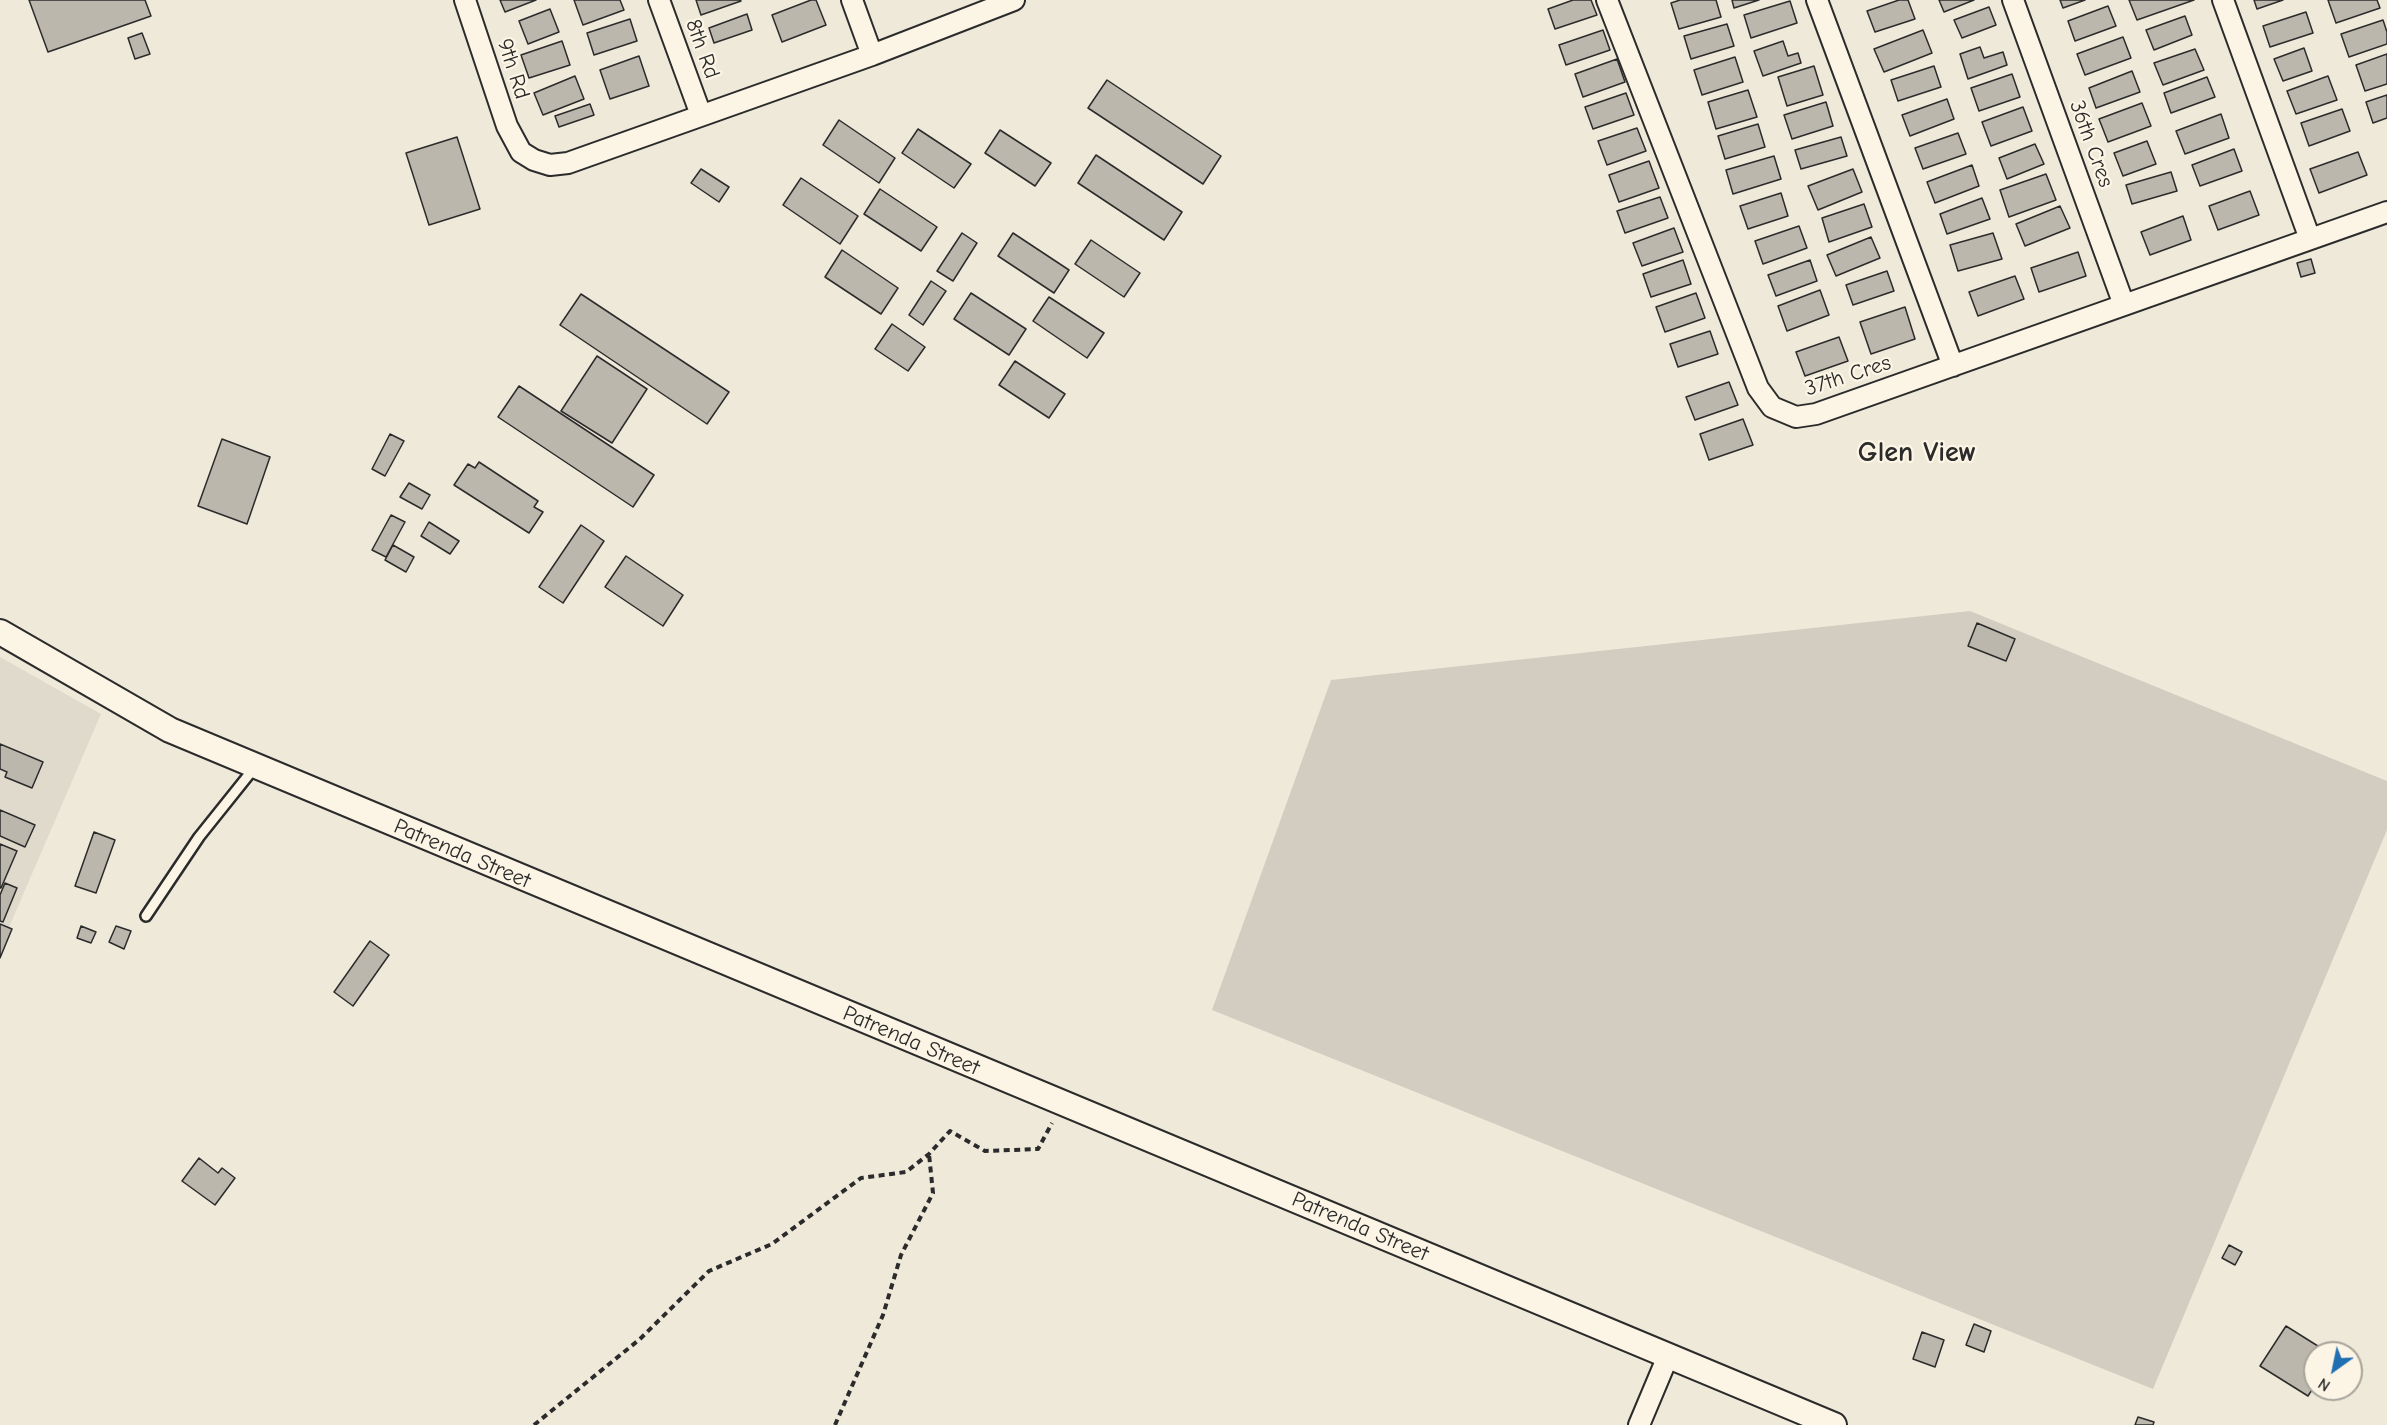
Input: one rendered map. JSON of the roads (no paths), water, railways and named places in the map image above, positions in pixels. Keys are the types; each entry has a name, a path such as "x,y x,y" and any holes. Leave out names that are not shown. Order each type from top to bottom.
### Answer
{"street":[{"name":"9th Rd","path":"465,0 507,126 521,152 534,160 550,165 568,163 701,114"},
{"name":"8th Rd","path":"659,0 701,114"},
{"path":"852,0 872,55"},
{"path":"701,114 872,55 1014,0"},
{"name":"37th Cres","path":"1607,0 1758,388 1772,407 1796,417 1816,414 2387,212"},
{"path":"1817,0 1953,366"},
{"name":"36th Cres","path":"2013,0 2124,305"},
{"path":"2223,0 2310,239"},
{"name":"Patrenda Street","path":"0,632 170,730 255,767 1834,1425"},
{"path":"1639,1425 1668,1356"}],"lane":[{"path":"146,916 199,837 255,767"}],"district":[{"name":"Glen View","path":"1917,453"}]}
